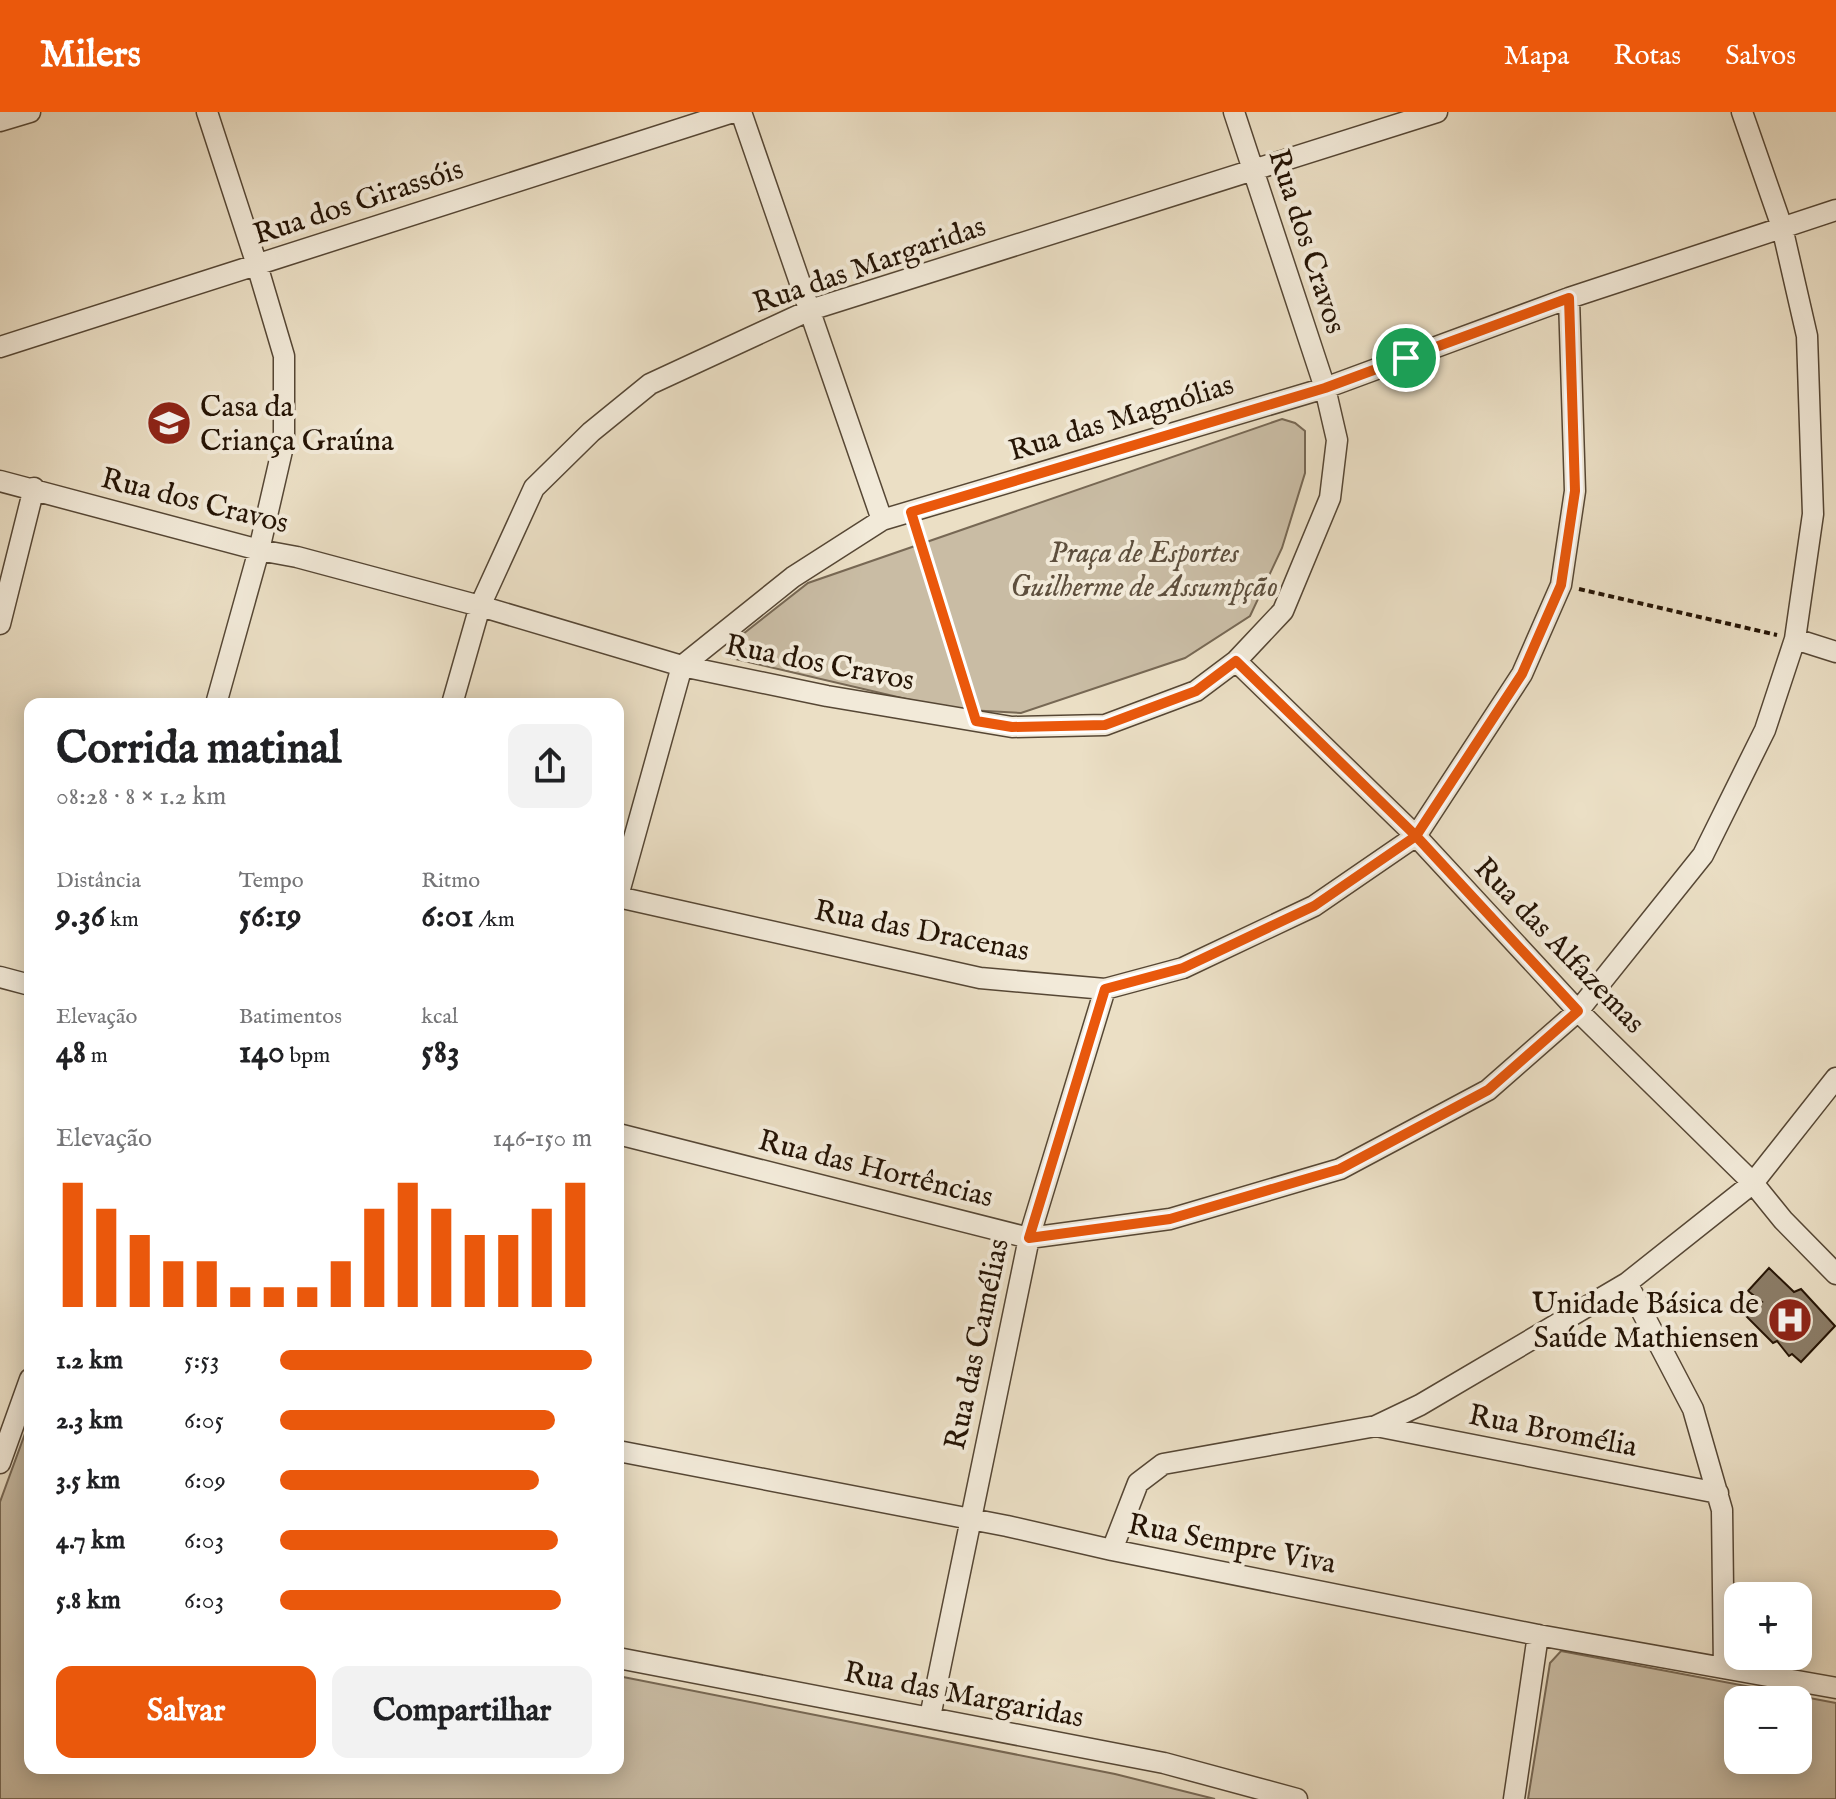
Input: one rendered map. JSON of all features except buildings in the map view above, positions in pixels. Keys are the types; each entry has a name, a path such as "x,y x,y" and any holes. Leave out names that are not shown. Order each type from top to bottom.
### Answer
{"street":[{"path":"0,121 30,112"},
{"path":"207,112 284,356 284,442 259,550 218,698"},
{"name":"Rua dos Girassóis","path":"0,347 733,112"},
{"path":"741,112 882,520"},
{"name":"Rua dos Cravos","path":"0,481 480,606 682,666 827,696 1012,727 1105,725 1196,691 1236,661 1283,611 1330,498 1337,440 1325,388 1234,112"},
{"name":"Rua das Margaridas","path":"454,698 480,606 534,488 591,432 650,384 810,310 1437,112"},
{"name":"Rua das Hortências","path":"624,1136 1029,1238 1170,1219 1340,1169 1488,1090 1578,1011 1703,855 1765,730 1795,639 1813,514 1807,336 1782,227 1742,112"},
{"name":"Rua das Magnólias","path":"682,666 793,577 882,520 1325,388 1569,298 1836,210"},
{"name":"Rua das Dracenas","path":"624,897 980,978 1105,989 1183,968 1314,906 1416,836 1522,674 1561,585 1575,491 1569,298"},
{"path":"0,624 34,488"},
{"path":"1795,639 1836,652"},
{"name":"Rua das Alfazemas","path":"1236,661 1416,836 1578,1011 1753,1183 1783,1220 1836,1274"},
{"path":"624,874 682,666"},
{"path":"0,977 24,983"},
{"name":"Rua das Camélias","path":"930,1717 1029,1238 1105,989"},
{"path":"1112,1550 1138,1483 1163,1464 1376,1426 1420,1405 1627,1283 1753,1183 1836,1078"},
{"path":"1627,1283 1693,1409 1718,1493 1722,1510 1724,1668"},
{"path":"0,1463 24,1396"},
{"name":"Rua Bromélia","path":"1376,1426 1718,1493"},
{"name":"Rua Sempre Viva","path":"624,1452 1007,1526 1538,1635 1724,1668"},
{"path":"1514,1799 1538,1635"},
{"name":"Rua das Margaridas","path":"624,1659 1164,1763 1297,1799"},
{"name":"Rua Sempre Viva","path":"1735,1670 1836,1688"}],"path":[{"path":"911,512 976,721"},
{"path":"1561,585 1795,639"}],"green space":[{"name":"Praça de Esportes Guilherme de Assumpção","path":"1282,419 1295,423 1305,431 1305,473 1282,548 1250,616 1185,658 1021,713 949,709 731,658 729,645 808,583"},
{"path":"24,1436 24,1774 624,1774 624,1677 1115,1774 1215,1799 0,1799 0,1502"},
{"path":"1561,1651 1746,1686 1724,1686 1724,1774 1812,1774 1812,1698 1836,1703 1836,1799 1528,1799 1550,1663"}],"place":[{"name":"Casa da Criança Graúna","path":"169,423"},
{"name":"Unidade Básica de Saúde Mathiensen","path":"1790,1320"}],"route":[{"path":"1406,358 1325,388 911,512 976,721 1012,727 1105,725 1196,691 1236,661 1416,836 1314,906 1183,968 1105,989 1029,1238 1170,1219 1340,1169 1488,1090 1578,1011 1416,836 1522,674 1561,585 1575,491 1569,298 1406,358"}]}
